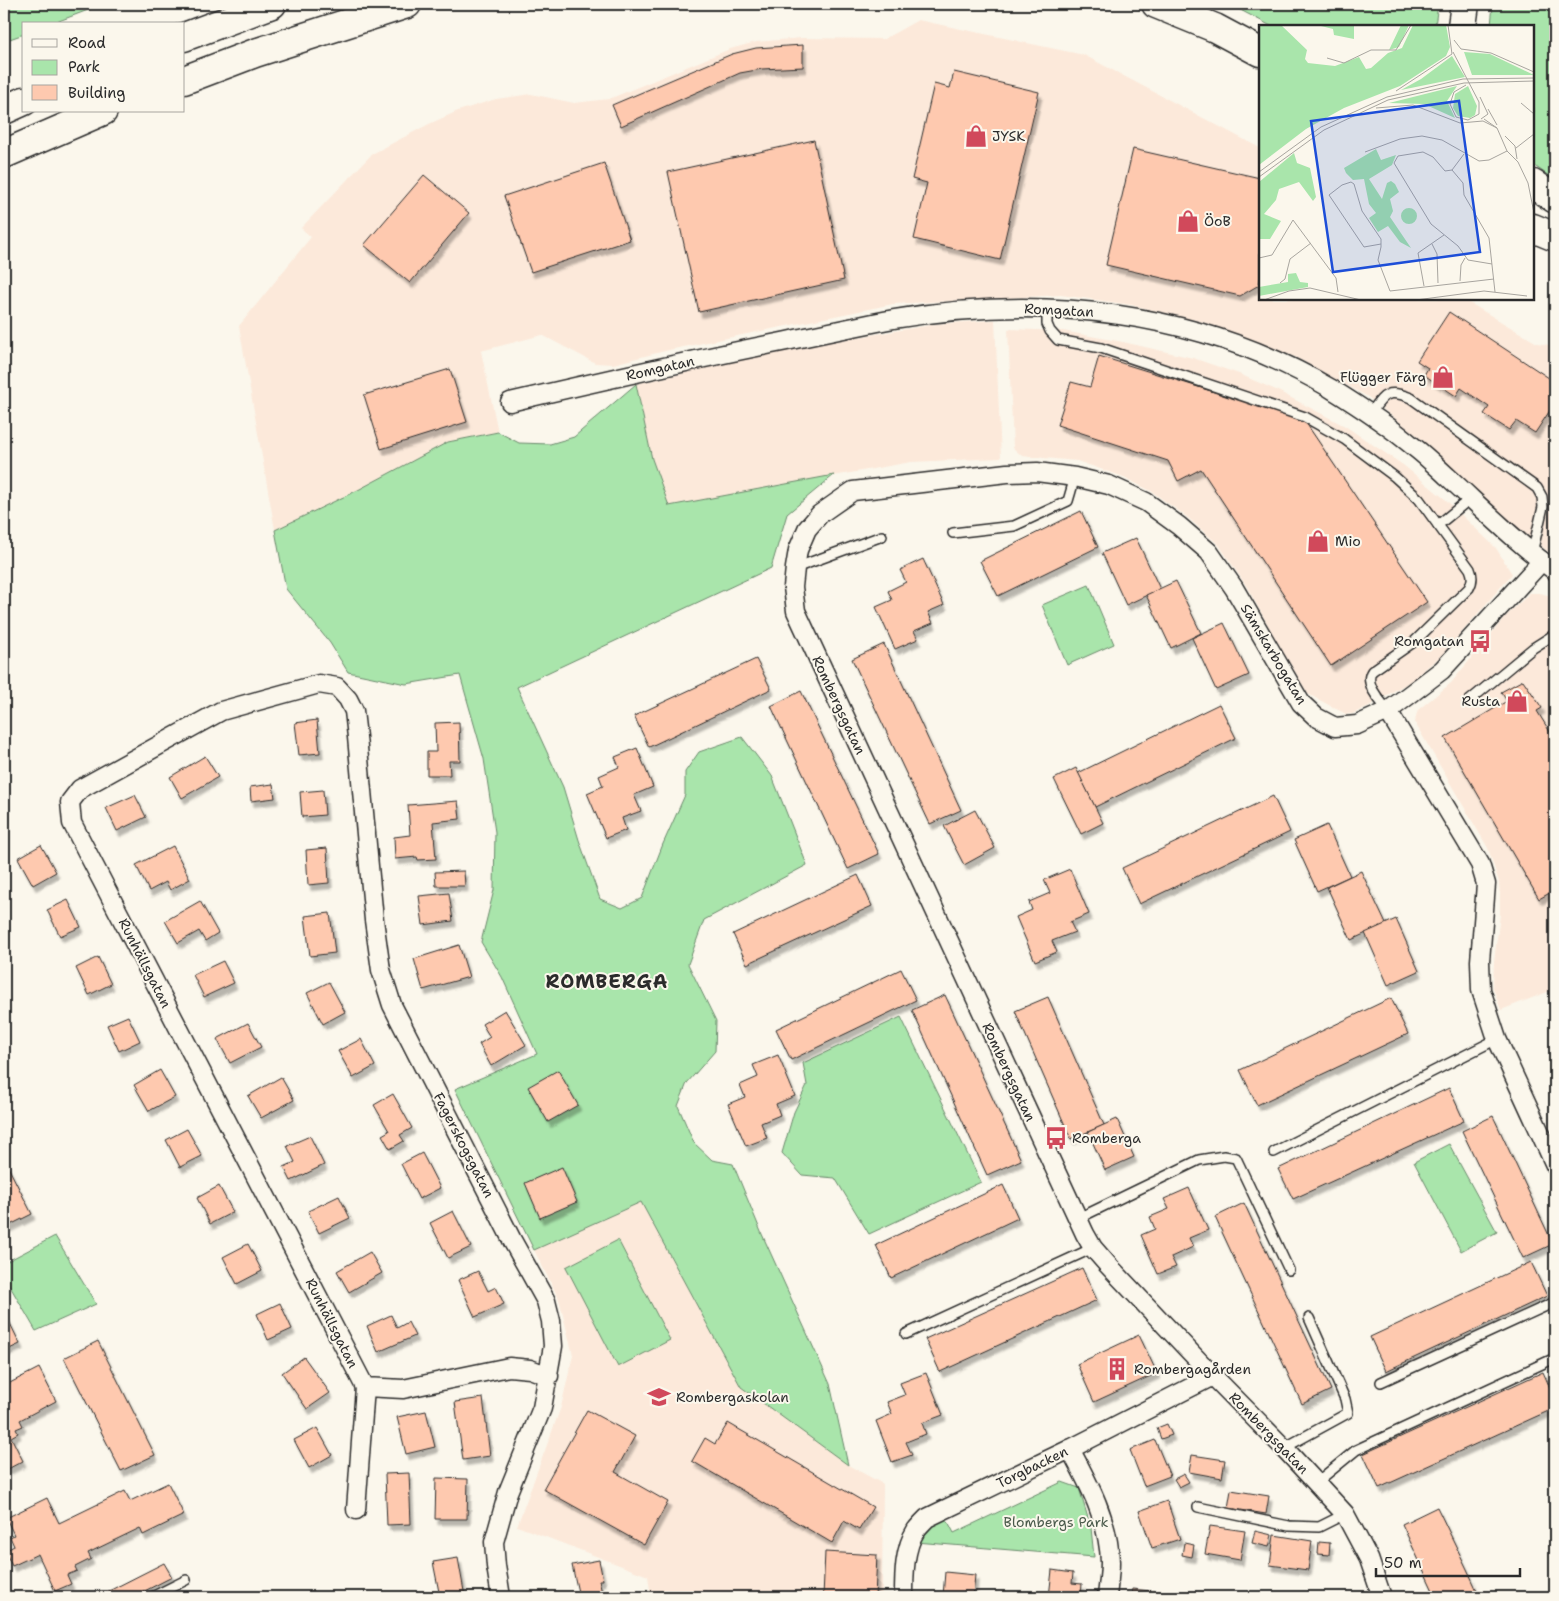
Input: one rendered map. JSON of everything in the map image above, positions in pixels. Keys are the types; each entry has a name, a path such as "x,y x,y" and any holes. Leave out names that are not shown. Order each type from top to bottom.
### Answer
{"highway":[{"path":"185,37 272,4"},
{"path":"185,80 255,53 407,4"},
{"path":"1156,4 1215,28 1259,51"},
{"path":"1462,25 1465,4"},
{"path":"4,110 22,102"},
{"path":"4,154 101,112"},
{"path":"1534,185 1555,199"},
{"path":"1534,228 1555,237"}],"street":[{"name":"Romgatan","path":"510,402 689,361 895,319 995,309 1046,307 1130,315 1202,332 1250,348 1306,375 1370,414 1415,448 1543,562"},
{"name":"Sämskarbogatan","path":"853,491 1007,473 1037,472 1109,485 1146,502 1209,552 1234,588 1301,703 1316,717 1335,727 1357,725 1388,711"},
{"name":"Rombergsgatan","path":"853,491 820,514 807,529 798,550 795,568 793,587 796,611 1077,1218 1093,1248 1107,1264 1317,1482 1345,1514 1369,1559 1382,1597"},
{"path":"1543,562 1442,670 1388,711 1480,864 1486,884 1480,961 1481,990 1497,1039 1555,1165"},
{"name":"Runhällsgatan","path":"338,687 319,684 220,711 80,789 70,802 72,822 365,1387"},
{"name":"Fagerskogsgatan","path":"338,687 348,699 354,711 374,920 381,970 392,1005 513,1242 546,1301 551,1321 554,1346 542,1408 508,1492 494,1542 501,1597"},
{"path":"356,1510 365,1387 403,1389 509,1367 530,1369 549,1376"},
{"name":"Torgbacken","path":"904,1597 905,1563 910,1544 916,1529 927,1518 1070,1449 1213,1376"},
{"path":"1070,1449 1090,1484 1107,1532 1110,1563 1106,1597"}],"lane":[{"path":"1046,307 1047,324 1058,340 1101,348 1305,417 1344,439 1395,477 1419,499 1470,569 1472,583 1415,641 1369,675 1369,682 1388,711"},
{"path":"1370,414 1383,396 1392,393 1411,398 1537,488 1542,497 1543,507 1543,562"},
{"path":"953,533 1014,526 1068,501 1075,478"},
{"path":"1438,525 1471,498"},
{"path":"795,568 882,536"},
{"path":"1469,700 1533,648 1555,634"},
{"path":"1274,1152 1497,1039"},
{"path":"1077,1218 1199,1160 1224,1156 1236,1158 1288,1270"},
{"path":"906,1334 1093,1248"},
{"path":"1381,1382 1555,1302"},
{"path":"1284,1448 1348,1413 1345,1399 1309,1318"},
{"path":"1317,1482 1356,1450 1555,1358"},
{"path":"1198,1507 1289,1526 1319,1527 1345,1514"},
{"path":"152,1597 186,1580"}],"shaded area":[{"path":"918,20 1084,55 1259,147 1259,300 1465,300 1537,343 1555,346 1555,557 1520,530 1421,439 1368,397 1295,357 1203,322 1132,305 1061,295 893,304 669,350 613,364 595,363 542,335 481,351 498,432 448,442 358,490 275,530 239,326 311,237 301,228 372,154 458,111 496,99 531,94 574,103 609,99 730,49 756,42 802,38 884,39"},
{"path":"995,320 1001,458 911,462 668,506 652,459 636,384 799,347 937,324"},
{"path":"1008,329 1063,331 1123,342 1193,358 1239,374 1276,390 1345,426 1403,465 1445,499 1496,548 1512,574 1442,655 1409,682 1369,706 1352,714 1346,714 1308,694 1247,587 1219,545 1187,517 1151,491 1121,476 1077,461 1022,456 1013,448"},
{"path":"1530,593 1551,596 1555,601 1555,989 1501,1010 1493,988 1494,961 1500,915 1499,882 1488,848 1415,723 1418,710 1451,683 1505,617"},
{"name":"Rombergaskolan","path":"641,1202 741,1387 848,1465 883,1484 882,1597 651,1597 648,1576 517,1526 561,1407 573,1355 559,1299 534,1250"}],"green space":[{"path":"4,4 104,4 56,22 22,22 22,35 4,41"},
{"path":"1229,4 1438,4 1435,25 1269,25"},
{"path":"1493,4 1555,4 1555,180 1534,166 1534,25 1491,25"},
{"path":"636,384 652,459 669,506 834,475 787,514 771,568 517,687 563,787 600,899 622,908 642,898 685,795 685,772 699,752 742,737 772,776 807,865 704,920 688,964 716,1021 715,1051 687,1083 678,1106 694,1143 712,1160 733,1164 761,1232 830,1384 848,1465 741,1387 641,1202 534,1250 455,1089 537,1054 502,977 481,942 494,890 495,832 484,759 460,675 406,684 348,672 330,643 286,589 275,530 358,490 448,442 498,432 519,443 550,444 574,437"},
{"path":"1089,585 1114,644 1067,665 1042,605"},
{"path":"901,1017 981,1182 869,1234 835,1178 802,1175 782,1153 794,1112 807,1085 803,1063"},
{"path":"1449,1144 1497,1232 1461,1251 1414,1162"},
{"path":"55,1236 96,1304 36,1331 4,1276 4,1263"},
{"path":"618,1240 670,1340 618,1367 566,1267"},
{"name":"Blombergs Park","path":"1062,1482 1079,1488 1091,1528 1094,1557 916,1542 922,1531 944,1514 954,1533"}],"building":[{"path":"803,45 803,67 762,69 740,73 621,126 612,105 732,54 756,48"},
{"name":"JYSK","path":"954,72 1039,92 1000,260 914,239 927,183 912,179 934,84 950,88"},
{"path":"814,140 844,280 699,312 668,172"},
{"name":"ÖoB","path":"1133,149 1259,178 1259,285 1240,296 1106,265"},
{"path":"604,163 630,240 531,272 504,196"},
{"path":"424,175 469,213 410,283 364,245"},
{"path":"1449,312 1555,382 1555,403 1535,433 1516,421 1509,430 1484,414 1489,407 1461,388 1456,396 1424,375 1428,368 1417,361"},
{"name":"Mio","path":"1099,356 1304,420 1427,602 1331,666 1201,469 1178,481 1168,461 1057,425 1071,382 1090,387"},
{"path":"450,369 467,422 381,449 364,395"},
{"path":"1081,511 1098,547 998,596 980,561"},
{"path":"1136,538 1160,589 1126,605 1102,553"},
{"path":"923,559 944,605 928,612 933,623 914,631 918,639 895,649 876,607 892,600 888,591 906,582 900,570"},
{"path":"1176,581 1201,633 1171,648 1146,595"},
{"path":"1224,623 1249,675 1216,690 1192,638"},
{"path":"884,644 961,810 930,824 852,659"},
{"path":"756,659 771,689 649,747 634,716"},
{"path":"1523,680 1542,708 1537,711 1555,740 1555,890 1539,899 1445,738 1507,701 1501,692"},
{"path":"801,691 879,854 848,869 771,706"},
{"path":"1219,704 1236,738 1095,807 1078,773"},
{"path":"317,720 320,753 299,755 295,723"},
{"path":"459,722 460,761 449,761 450,775 427,775 427,752 436,752 435,723"},
{"path":"637,748 653,787 634,795 641,811 622,818 626,830 606,838 587,793 603,786 599,776 619,767 615,757"},
{"path":"205,756 218,777 182,798 170,777"},
{"path":"1076,768 1103,823 1081,834 1054,779"},
{"path":"273,784 275,798 251,801 250,787"},
{"path":"323,790 325,815 302,817 300,792"},
{"path":"135,795 146,817 117,831 106,808"},
{"path":"1273,796 1290,832 1139,904 1122,868"},
{"path":"458,801 460,819 433,822 436,859 418,860 417,857 395,859 394,837 410,835 408,805"},
{"path":"975,810 995,848 964,865 944,826"},
{"path":"1327,825 1350,876 1317,891 1294,840"},
{"path":"41,845 56,872 33,885 18,858"},
{"path":"173,846 190,879 170,890 166,882 149,891 136,865"},
{"path":"327,848 329,883 308,885 306,850"},
{"path":"1070,869 1089,914 1070,922 1075,932 1052,941 1057,952 1035,961 1016,917 1032,910 1029,902 1050,893 1044,880"},
{"path":"464,871 465,886 436,886 435,872"},
{"path":"1361,871 1386,924 1351,940 1327,887"},
{"path":"858,875 872,906 747,964 733,934"},
{"path":"449,893 453,921 423,925 419,896"},
{"path":"68,900 81,927 60,936 47,910"},
{"path":"200,901 218,933 205,941 199,931 178,943 165,921"},
{"path":"330,913 335,953 310,956 305,916"},
{"path":"1396,919 1419,971 1388,985 1365,933"},
{"path":"459,945 469,977 423,990 414,959"},
{"path":"98,957 111,984 89,995 76,968"},
{"path":"223,961 234,983 204,997 193,975"},
{"path":"901,969 916,1000 791,1060 776,1029"},
{"path":"329,982 345,1012 323,1024 307,993"},
{"path":"945,995 1021,1160 987,1175 912,1010"},
{"path":"1048,997 1104,1125 1071,1139 1015,1011"},
{"path":"1391,998 1408,1034 1257,1105 1240,1070"},
{"path":"505,1010 526,1045 491,1066 479,1044 490,1037 482,1024"},
{"path":"128,1016 140,1041 119,1051 107,1025"},
{"path":"248,1023 261,1047 230,1063 217,1039"},
{"path":"361,1039 375,1066 353,1078 338,1051"},
{"path":"778,1055 795,1096 776,1104 780,1115 761,1123 767,1138 746,1146 728,1104 745,1097 740,1085 758,1077 753,1065"},
{"path":"160,1070 175,1097 149,1111 134,1085"},
{"path":"558,1070 578,1105 548,1122 528,1087"},
{"path":"281,1077 294,1100 261,1118 248,1096"},
{"path":"1449,1088 1464,1121 1293,1199 1278,1169"},
{"path":"393,1094 412,1128 400,1135 404,1141 390,1149 382,1135 389,1131 374,1105"},
{"path":"1493,1116 1553,1244 1523,1258 1462,1131"},
{"path":"1117,1119 1134,1157 1105,1170 1088,1132"},
{"path":"187,1129 202,1156 180,1167 166,1140"},
{"path":"310,1136 324,1165 291,1181 284,1167 295,1162 287,1146"},
{"path":"422,1153 440,1188 419,1199 401,1164"},
{"path":"4,1159 32,1214 4,1228"},
{"path":"562,1167 577,1202 540,1218 525,1183"},
{"path":"1003,1185 1018,1218 891,1278 876,1245"},
{"path":"219,1186 233,1212 210,1224 197,1198"},
{"path":"1189,1188 1208,1230 1189,1238 1193,1247 1171,1257 1176,1267 1158,1274 1141,1235 1155,1229 1150,1217 1169,1209 1164,1199"},
{"path":"339,1196 350,1218 319,1233 308,1211"},
{"path":"1244,1203 1331,1390 1302,1404 1215,1217"},
{"path":"453,1211 471,1247 448,1258 430,1223"},
{"path":"248,1244 262,1271 237,1284 223,1257"},
{"path":"370,1252 382,1273 349,1292 337,1271"},
{"path":"1531,1262 1547,1296 1386,1371 1370,1337"},
{"path":"1082,1268 1097,1300 940,1372 925,1339"},
{"path":"478,1271 488,1291 496,1287 504,1304 475,1317 458,1280"},
{"path":"280,1303 292,1329 268,1340 257,1314"},
{"path":"4,1311 20,1344 5,1351 4,1349"},
{"path":"391,1315 397,1328 408,1322 415,1336 378,1352 367,1326"},
{"name":"Rombergagården","path":"1139,1335 1157,1373 1094,1402 1077,1364"},
{"path":"98,1341 155,1455 121,1471 64,1358"},
{"path":"304,1357 330,1393 307,1409 282,1373"},
{"path":"39,1368 56,1401 20,1420 23,1426 16,1429 18,1433 11,1437 23,1461 4,1471 4,1386"},
{"path":"1543,1372 1555,1399 1555,1408 1379,1488 1363,1454"},
{"path":"926,1373 943,1415 922,1423 926,1434 906,1442 912,1455 892,1462 876,1421 892,1414 887,1402 905,1395 900,1383"},
{"path":"483,1398 490,1456 463,1460 455,1402"},
{"path":"587,1410 635,1436 615,1472 668,1502 644,1545 543,1489"},
{"path":"426,1411 435,1447 406,1454 397,1417"},
{"path":"728,1423 873,1507 859,1530 844,1521 832,1543 692,1461 705,1438 715,1444"},
{"path":"1167,1424 1172,1435 1161,1439 1157,1428"},
{"path":"317,1428 332,1455 309,1468 294,1440"},
{"path":"1155,1440 1170,1476 1144,1486 1130,1450"},
{"path":"1192,1455 1225,1460 1222,1478 1189,1472"},
{"path":"409,1473 411,1524 387,1525 385,1474"},
{"path":"1184,1474 1189,1482 1179,1487 1174,1479"},
{"path":"436,1478 468,1479 467,1519 435,1519"},
{"path":"168,1483 184,1515 143,1535 140,1528 88,1553 91,1559 75,1567 77,1571 67,1575 71,1584 55,1591 38,1554 12,1566 5,1551 14,1546 10,1537 14,1535 6,1518 47,1498 59,1523 125,1491 130,1501"},
{"path":"1231,1490 1269,1496 1266,1514 1228,1508"},
{"path":"1167,1501 1180,1539 1152,1548 1139,1511"},
{"path":"1437,1507 1480,1597 1436,1597 1402,1524"},
{"path":"1210,1526 1245,1531 1240,1560 1205,1554"},
{"path":"1255,1531 1272,1535 1269,1547 1252,1543"},
{"path":"1274,1535 1312,1541 1308,1570 1270,1565"},
{"path":"1319,1542 1330,1543 1329,1555 1318,1554"},
{"path":"1184,1543 1194,1545 1192,1557 1182,1555"},
{"path":"825,1552 877,1555 875,1597 823,1597"},
{"path":"458,1558 465,1597 440,1597 433,1562"},
{"path":"599,1560 603,1580 599,1580 602,1593 579,1597 572,1565"},
{"path":"164,1563 172,1577 133,1597 97,1597"},
{"path":"1052,1570 1073,1573 1072,1583 1082,1584 1081,1597 1049,1597"},
{"path":"945,1572 975,1575 973,1597 943,1596"},
{"path":"1132,1589 1160,1592 1160,1597 1131,1597"}],"place":[{"name":"JYSK","path":"976,136"},
{"name":"ÖoB","path":"1188,221"},
{"name":"Flügger Färg","path":"1443,377"},
{"name":"Mio","path":"1318,541"},
{"name":"Romgatan","path":"1480,641"},
{"name":"Rusta","path":"1517,701"},
{"name":"Romberga","path":"1056,1138"},
{"name":"Rombergagården","path":"1117,1369"},
{"name":"Rombergaskolan","path":"659,1397"}],"district":[{"name":"ROMBERGA","path":"607,981"}]}
